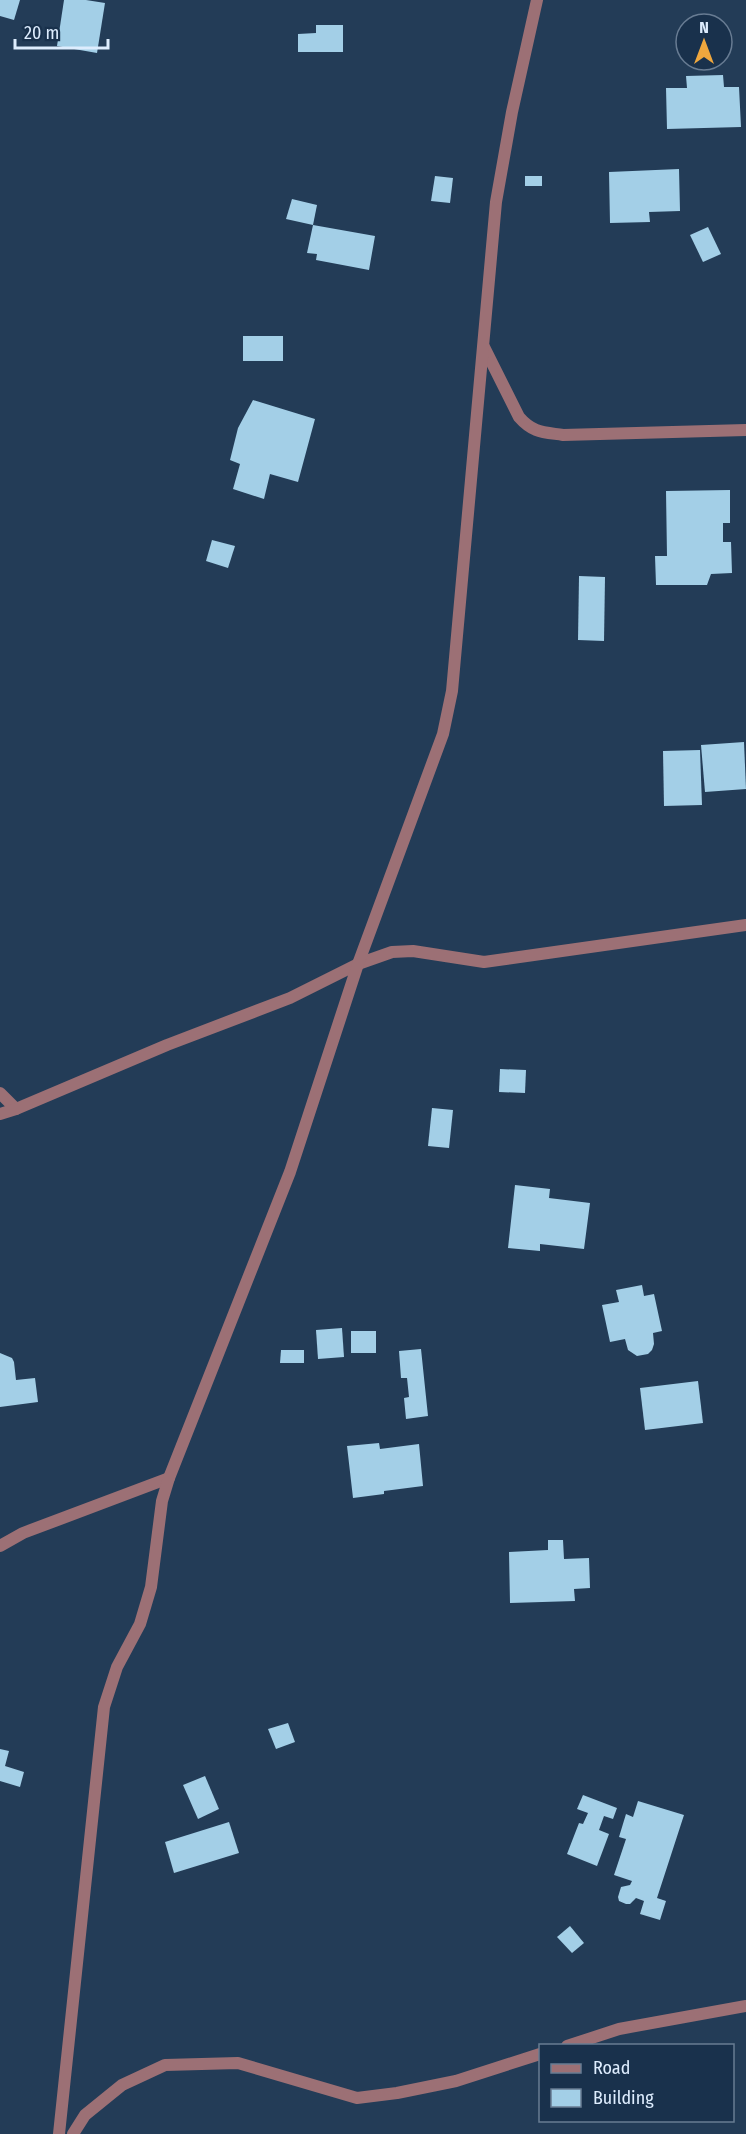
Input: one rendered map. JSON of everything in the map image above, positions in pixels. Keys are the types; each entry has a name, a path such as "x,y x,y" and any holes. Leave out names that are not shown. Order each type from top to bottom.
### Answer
{"street":[{"path":"59,2134 104,1707 117,1667 140,1624 151,1587 162,1501 169,1478 290,1172 358,964 448,715 496,202 512,112 537,0"},
{"path":"483,346 519,417 535,431 563,435 746,430"},
{"path":"0,1114 167,1045 290,998 358,964 392,952 413,951 484,962 746,925"},
{"path":"0,1093 16,1109"},
{"path":"0,1546 23,1533 169,1478"},
{"path":"573,2044 619,2029 746,2006"},
{"path":"72,2134 85,2115 122,2085 165,2065 238,2063 357,2098 397,2093 456,2081 539,2054"}],"building":[{"path":"0,0 20,0 14,20 0,16"},
{"path":"64,0 105,3 97,53 57,46"},
{"path":"316,25 343,25 343,52 298,52 298,34 316,33"},
{"path":"723,75 724,87 739,87 741,127 667,129 666,88 687,88 686,76"},
{"path":"679,169 680,211 649,212 650,222 610,223 609,172"},
{"path":"435,176 453,178 450,203 431,201"},
{"path":"525,176 542,176 542,186 525,186"},
{"path":"292,199 317,205 313,225 286,219"},
{"path":"313,225 375,236 369,270 316,260 317,254 307,253"},
{"path":"708,227 721,254 703,262 690,235"},
{"path":"243,336 283,336 283,361 243,361"},
{"path":"253,400 315,419 298,482 270,474 264,499 233,489 240,464 230,460 238,428"},
{"path":"730,490 730,523 723,523 723,542 731,542 732,573 711,574 707,585 656,585 655,556 667,556 666,491"},
{"path":"212,540 235,546 228,568 206,561"},
{"path":"579,576 605,577 604,641 578,640"},
{"path":"744,742 746,789 705,792 701,745"},
{"path":"700,750 702,805 664,806 663,751"},
{"path":"500,1069 526,1070 525,1093 499,1092"},
{"path":"432,1108 453,1110 449,1148 428,1146"},
{"path":"515,1185 550,1189 549,1198 590,1203 584,1249 540,1244 540,1251 508,1248"},
{"path":"642,1285 644,1296 654,1294 662,1331 653,1333 654,1344 648,1354 637,1356 628,1350 625,1339 610,1342 602,1305 619,1302 616,1290"},
{"path":"342,1328 344,1357 318,1359 316,1330"},
{"path":"351,1331 376,1331 376,1353 351,1353"},
{"path":"421,1349 428,1416 406,1419 404,1398 409,1397 407,1378 401,1378 399,1351"},
{"path":"281,1350 304,1350 304,1363 280,1363"},
{"path":"0,1353 12,1358 16,1380 35,1378 38,1402 0,1407"},
{"path":"698,1381 703,1423 645,1430 640,1388"},
{"path":"379,1443 380,1449 419,1444 423,1486 353,1498 347,1446"},
{"path":"548,1540 563,1540 564,1559 589,1558 590,1588 574,1589 575,1601 510,1603 509,1552 548,1550"},
{"path":"288,1723 295,1742 276,1749 268,1729"},
{"path":"0,1749 9,1751 5,1766 24,1772 20,1787 0,1781"},
{"path":"205,1776 219,1809 198,1819 183,1785"},
{"path":"583,1795 617,1808 613,1819 604,1816 599,1830 609,1834 597,1866 567,1854 579,1823 583,1824 588,1813 577,1809"},
{"path":"638,1801 684,1815 657,1898 666,1901 660,1920 640,1914 644,1901 636,1898 630,1904 626,1904 619,1901 618,1897 621,1887 630,1885 632,1881 614,1875 626,1839 619,1837 626,1814 633,1817"},
{"path":"229,1822 239,1853 174,1873 165,1842"},
{"path":"570,1926 584,1943 572,1953 557,1937"}]}
